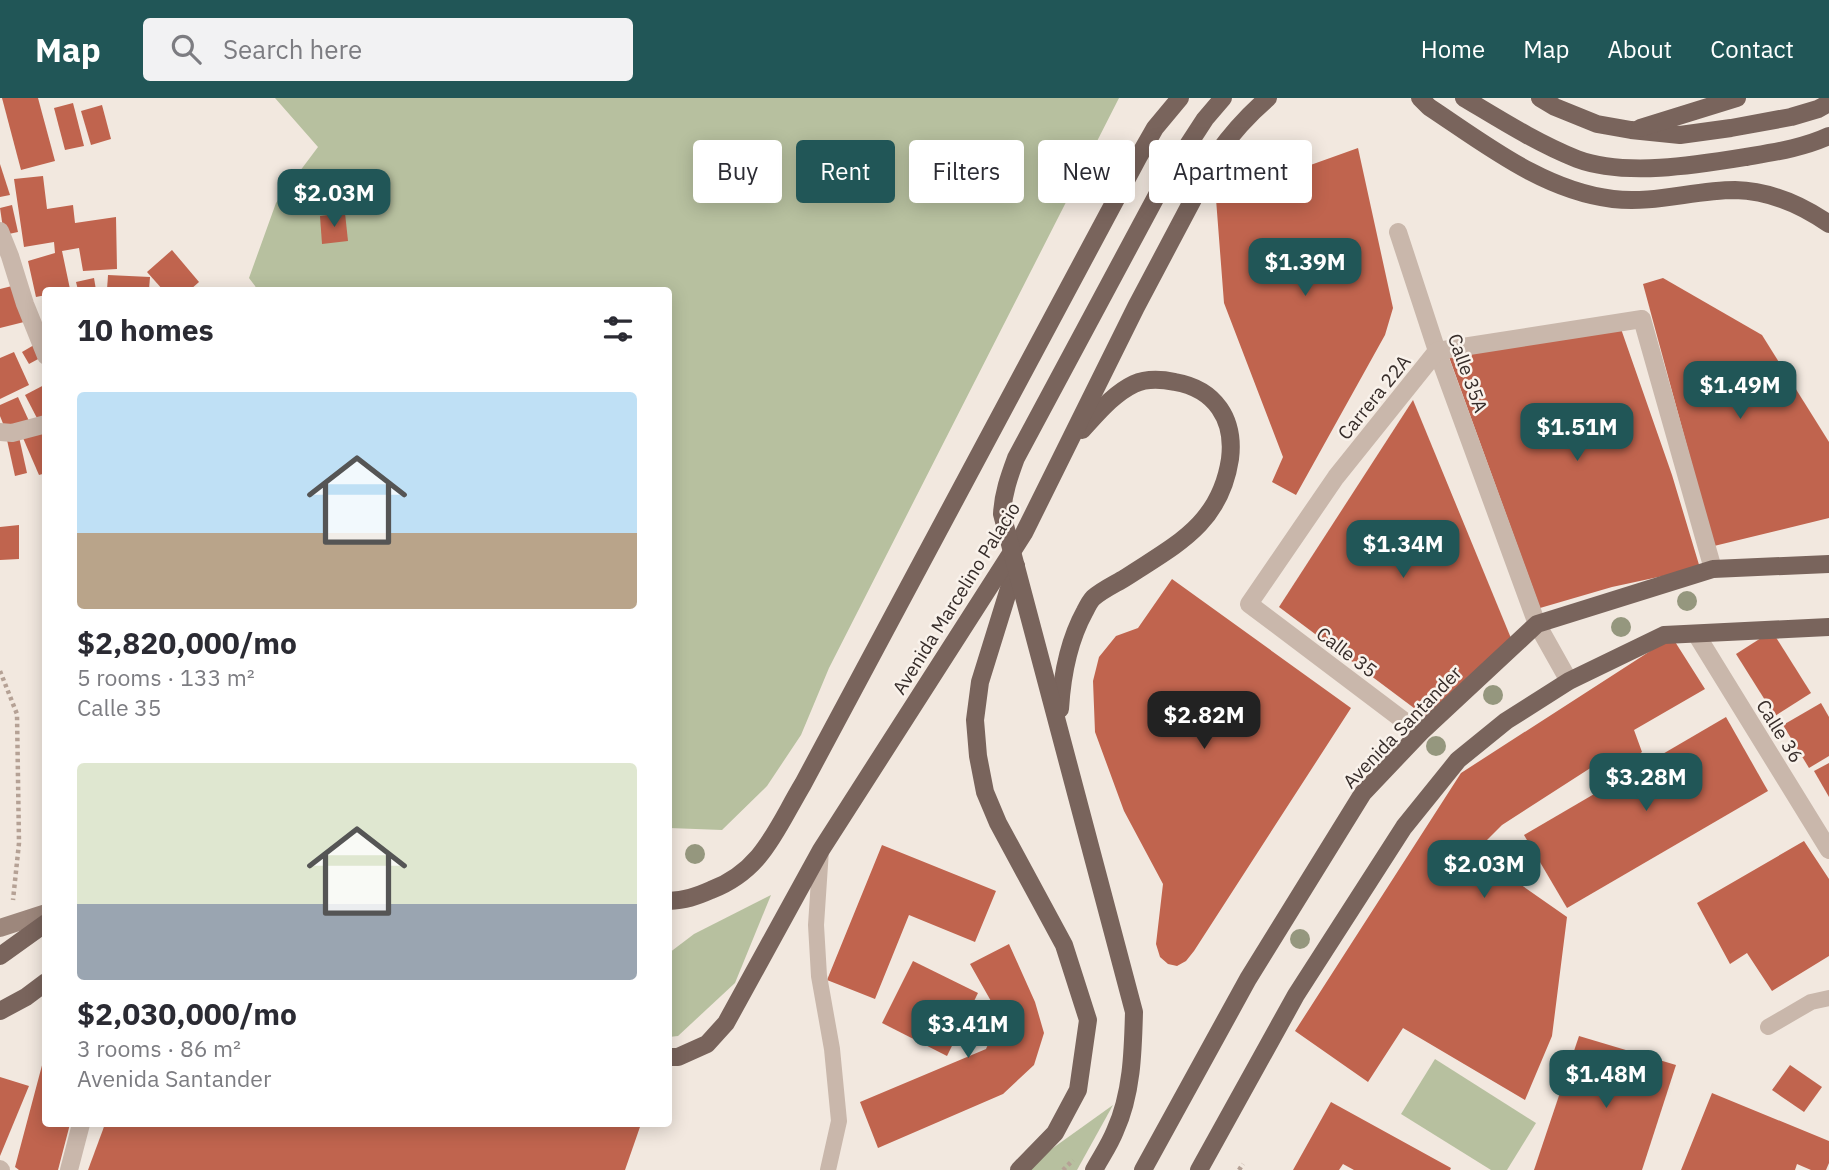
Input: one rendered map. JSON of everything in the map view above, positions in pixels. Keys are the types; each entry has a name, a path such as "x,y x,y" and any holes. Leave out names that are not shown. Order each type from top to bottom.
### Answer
{"main road":[{"name":"Avenida Marcelino Palacio","path":"677,900 729,883 747,870 762,853 809,772 1139,156 1155,128 1180,98"},
{"path":"1094,1170 1116,1130 1125,1102 1133,1057 1134,1012 1002,514 1003,498 1016,458 1164,182 1205,119 1223,98"},
{"name":"Avenida Marcelino Palacio","path":"672,1057 707,1044 726,1023 821,850 1024,533 1136,307 1217,154 1233,132 1268,98"},
{"path":"1420,98 1429,107 1509,159 1546,179 1581,192 1614,199 1647,199 1736,190 1784,199 1811,211 1829,224"},
{"path":"1464,98 1532,138 1579,160 1609,165 1661,168 1706,163 1770,153 1809,144 1829,136"},
{"path":"1540,98 1597,124 1680,135 1791,117 1829,103"},
{"path":"1631,130 1737,98"},
{"path":"1060,725 1061,689 1069,652 1078,623 1092,598 1175,546 1206,518 1222,491 1231,443 1228,424 1220,408 1207,394 1188,384 1150,379 1133,384 1114,397 1069,442"},
{"path":"1020,1170 1055,1133 1078,1090 1088,1020 1064,945 998,823 985,792 978,756 975,720 980,682 1010,589 1024,533"},
{"name":"Avenida Santander","path":"1143,1170 1248,979 1363,793 1420,733 1537,624 1713,569 1829,564"},
{"path":"1199,1170 1296,995 1404,827 1458,760 1506,721 1569,681 1664,635 1829,627"},
{"path":"5,927 42,914"},
{"path":"0,956 42,926"},
{"path":"0,1011 42,985"}],"street":[{"path":"0,231 42,346"},
{"name":"Calle 35A","path":"1398,232 1437,351 1537,624 1569,681"},
{"name":"Carrera 22A","path":"1249,604 1336,477 1437,351 1642,319 1713,569"},
{"path":"0,432 12,433 42,425"},
{"name":"Calle 35","path":"1249,604 1420,733"},
{"name":"Calle 36","path":"1696,634 1829,850"},
{"path":"69,1170 80,1127"}],"lane":[{"path":"821,850 816,925 819,976 832,1049 839,1121 828,1170"},
{"path":"1768,1027 1811,1002 1829,998"}],"path":[{"path":"0,671 17,714 19,844 5,927"},
{"path":"1239,1170 1243,1164"}],"green space":[{"path":"275,98 1119,98 1098,140 1038,140 1038,203 1066,203 829,668 801,735 767,786 722,830 672,828 672,287 256,287 249,278 276,203 318,147"},
{"path":"771,895 735,983 678,1036 672,1037 672,951 694,934"},
{"path":"1435,1059 1536,1123 1507,1170 1491,1170 1401,1114"},
{"path":"1113,1105 1077,1170 1031,1170 1039,1158"}],"building":[{"path":"2,98 38,98 55,161 21,170"},
{"path":"73,103 84,146 65,150 54,108"},
{"path":"102,105 111,139 91,145 81,111"},
{"path":"1358,148 1393,308 1385,335 1296,495 1272,482 1283,457 1224,303 1216,203 1312,203 1312,165"},
{"path":"0,164 10,195 0,197"},
{"path":"43,176 47,209 73,205 75,223 116,217 117,269 83,271 79,248 62,251 70,287 42,287 42,296 36,297 28,261 55,253 54,242 24,247 14,179"},
{"path":"12,205 18,232 4,235 0,208"},
{"path":"345,213 348,241 322,244 320,216"},
{"path":"172,250 199,282 193,287 160,287 147,272"},
{"path":"108,275 150,277 149,287 107,287"},
{"path":"94,278 96,287 77,287 76,282"},
{"path":"1663,278 1762,335 1829,442 1829,518 1714,546 1643,284"},
{"path":"16,285 24,322 0,328 0,289"},
{"path":"1620,326 1672,475 1700,568 1612,587 1540,608 1449,357"},
{"path":"34,345 40,358 29,364 22,352"},
{"path":"14,352 29,385 0,399 0,358"},
{"path":"42,386 42,420 39,422 25,395"},
{"path":"18,397 29,421 6,431 0,416 0,405"},
{"path":"1413,400 1513,643 1430,720 1279,607"},
{"path":"40,430 42,474 39,475 23,438"},
{"path":"19,437 27,473 15,476 7,440"},
{"path":"19,525 19,559 0,560 0,527"},
{"path":"1172,579 1351,708 1194,951 1186,961 1177,966 1168,964 1160,957 1156,944 1163,884 1124,811 1095,732 1093,681 1099,657 1116,636 1138,628"},
{"path":"1772,631 1811,693 1775,716 1736,654"},
{"path":"1672,637 1705,689 1634,730 1642,752 1604,778 1592,767 1502,825 1481,846 1504,873 1567,917 1552,1036 1525,1100 1403,1028 1368,1082 1295,1031 1461,773"},
{"path":"1821,703 1829,717 1829,756 1809,768 1783,725"},
{"path":"1726,717 1768,791 1567,908 1524,835"},
{"path":"1829,763 1829,797 1814,771"},
{"path":"1804,841 1829,879 1829,956 1772,991 1747,953 1730,964 1697,903"},
{"path":"882,845 996,891 975,942 909,915 875,999 827,980"},
{"path":"1009,944 1035,1002 1044,1033 1034,1065 1003,1094 878,1148 860,1102 986,1049 1000,1017 970,964"},
{"path":"913,961 978,993 947,1056 882,1023"},
{"path":"1579,1036 1676,1065 1642,1170 1534,1170"},
{"path":"42,1065 42,1127 69,1127 58,1170 19,1170 15,1167"},
{"path":"1790,1065 1822,1087 1804,1112 1772,1090"},
{"path":"0,1077 29,1086 0,1156"},
{"path":"1712,1093 1829,1141 1829,1163 1826,1170 1811,1170 1797,1164 1795,1170 1681,1170"},
{"path":"1331,1102 1451,1168 1450,1170 1354,1170 1343,1164 1339,1170 1293,1170"},
{"path":"104,1127 640,1127 625,1170 88,1170"}]}
